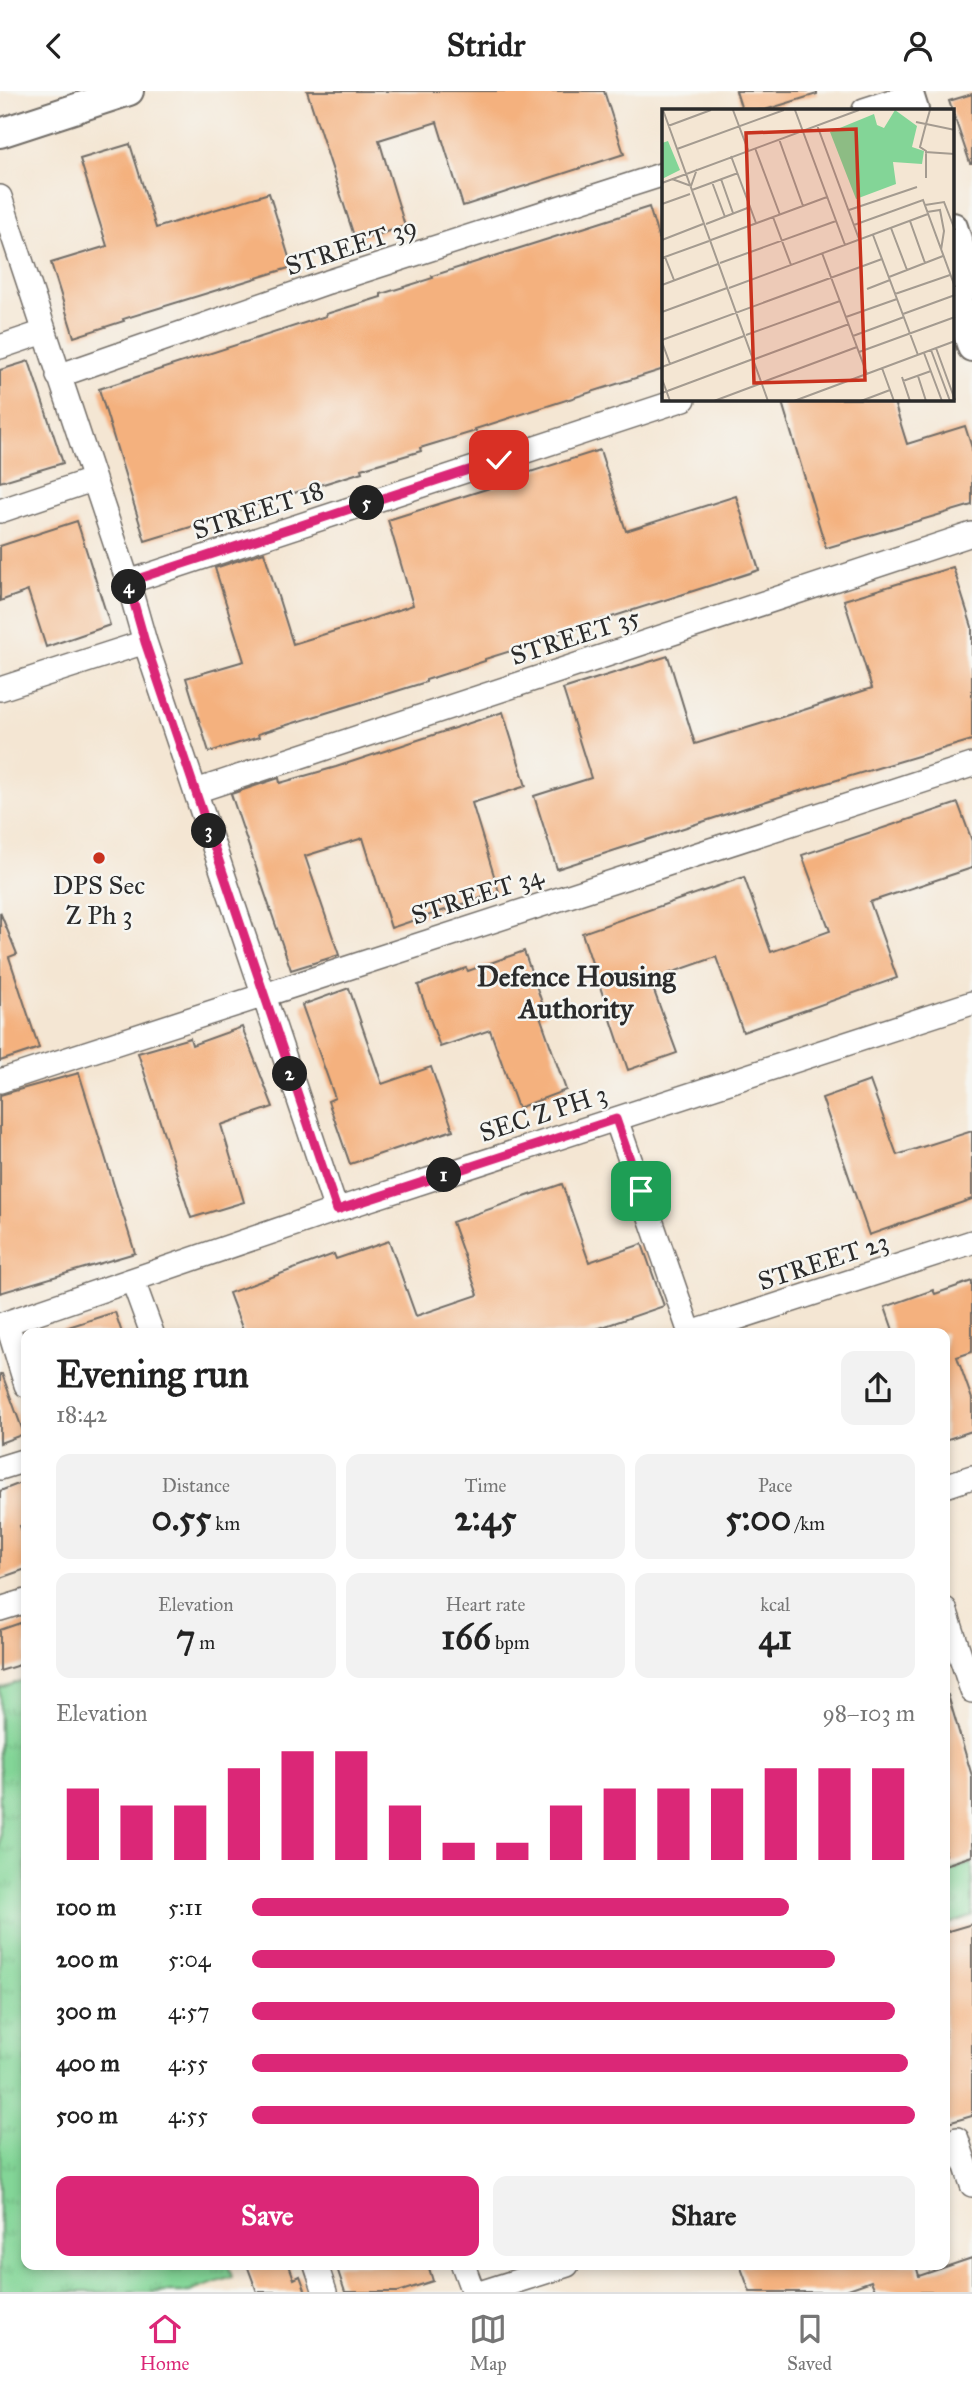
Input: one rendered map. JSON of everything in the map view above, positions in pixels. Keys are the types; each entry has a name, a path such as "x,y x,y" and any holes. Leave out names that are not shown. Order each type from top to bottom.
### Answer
{"main road":[{"path":"0,134 130,91"},
{"path":"954,239 959,298 972,347"}],"street":[{"path":"868,109 904,99"},
{"name":"STREET 39","path":"58,376 328,282 662,175"},
{"path":"0,197 128,582 145,642 337,1210"},
{"path":"0,347 44,333"},
{"name":"STREET 18","path":"128,582 678,401"},
{"path":"0,511 92,480"},
{"name":"STREET 35","path":"196,791 972,534"},
{"path":"0,689 145,642"},
{"name":"STREET 34","path":"0,1080 972,765"},
{"name":"SEC Z PH 3","path":"4,1324 337,1210 972,1003"},
{"path":"616,1119 689,1328"},
{"name":"STREET 23","path":"706,1328 972,1242"},
{"path":"133,1281 150,1328"},
{"path":"4,1324 21,1371"},
{"path":"0,1468 21,1462"},
{"path":"950,1484 972,1477"},
{"path":"0,1609 21,1603"},
{"path":"950,1616 963,1635 972,1691"},
{"path":"958,2138 972,2185"},
{"path":"318,2270 325,2292"},
{"path":"465,2270 472,2292"},
{"path":"483,2292 551,2270"}],"green space":[{"path":"21,1681 21,2270 230,2270 232,2277 189,2292 0,2292 0,1688"},
{"path":"972,1863 972,1916 950,1923 950,1870"}],"building":[{"path":"307,91 604,91 624,154 463,206 437,122 379,140 405,226 356,242"},
{"path":"736,91 817,91 817,94 768,109 742,109"},
{"path":"972,94 972,163 954,116 954,109 949,101"},
{"path":"130,144 156,228 269,193 292,267 123,319 124,321 74,337 51,263 107,246 80,159"},
{"path":"649,207 662,249 662,370 475,429 476,431 420,448 421,451 361,469 362,472 145,541 99,389 326,316 381,297 381,294 433,278 432,276"},
{"path":"29,361 63,463 0,482 0,370"},
{"path":"782,401 894,401 907,444 965,426 972,448 972,505 826,548"},
{"path":"600,450 626,531 736,496 759,570 539,640 540,642 485,659 426,682 209,752 186,678 244,661 215,568 264,552 293,644 413,605 388,520"},
{"path":"77,521 110,625 46,647 28,591 0,601 0,546"},
{"path":"953,567 972,627 972,740 773,799 557,869 534,796 591,778 563,689 668,656 695,744 760,724 872,688 844,600"},
{"path":"503,712 526,786 472,803 499,892 391,928 363,838 305,856 339,955 291,970 231,794 279,778 280,783 336,767"},
{"path":"958,803 972,841 972,868 870,902 897,978 743,1032 716,957 650,980 677,1053 628,1070 582,933 744,877 771,952 830,931 802,855"},
{"path":"0,912 17,954 9,957 39,1048 0,1061"},
{"path":"524,951 546,1014 540,1016 566,1090 518,1108 490,1030 440,1047 418,985"},
{"path":"349,988 382,1084 431,1067 453,1130 350,1164 328,1101 335,1098 302,1005"},
{"path":"242,1027 273,1107 221,1125 244,1202 191,1218 138,1053 190,1038 192,1045"},
{"path":"79,1073 135,1253 0,1293 0,1095"},
{"path":"870,1081 897,1155 972,1131 972,1199 869,1235 822,1098"},
{"path":"562,1184 589,1262 642,1244 664,1306 600,1328 242,1328 229,1293 334,1254 336,1259 389,1241 416,1316 478,1295 452,1222"},
{"path":"972,1281 972,1352 957,1357 972,1399 972,1431 950,1438 950,1328 892,1328 885,1307 933,1290 935,1294"},
{"path":"115,1312 120,1328 65,1328"},
{"path":"2,1374 21,1426 21,1435 0,1443"},
{"path":"21,1483 21,1571 0,1578 0,1491"},
{"path":"21,1623 21,1665 0,1671 0,1630"},
{"path":"950,1702 972,1776 972,1856 950,1863"},
{"path":"972,1924 972,2116 950,2122 950,1931"},
{"path":"972,2258 972,2292 876,2292 871,2281 840,2292 750,2292 742,2270 917,2270 919,2276 937,2270 950,2270 950,2265"},
{"path":"249,2270 291,2270 294,2279 300,2276 306,2292 257,2292"},
{"path":"338,2270 430,2270 433,2281 398,2292 345,2292"}],"place":[{"name":"DPS Sec Z Ph 3","path":"99,858"}],"district":[{"name":"Defence Housing Authority","path":"576,992"}],"route":[{"path":"499,460 128,582 145,642 337,1210 616,1119 641,1191"}]}
